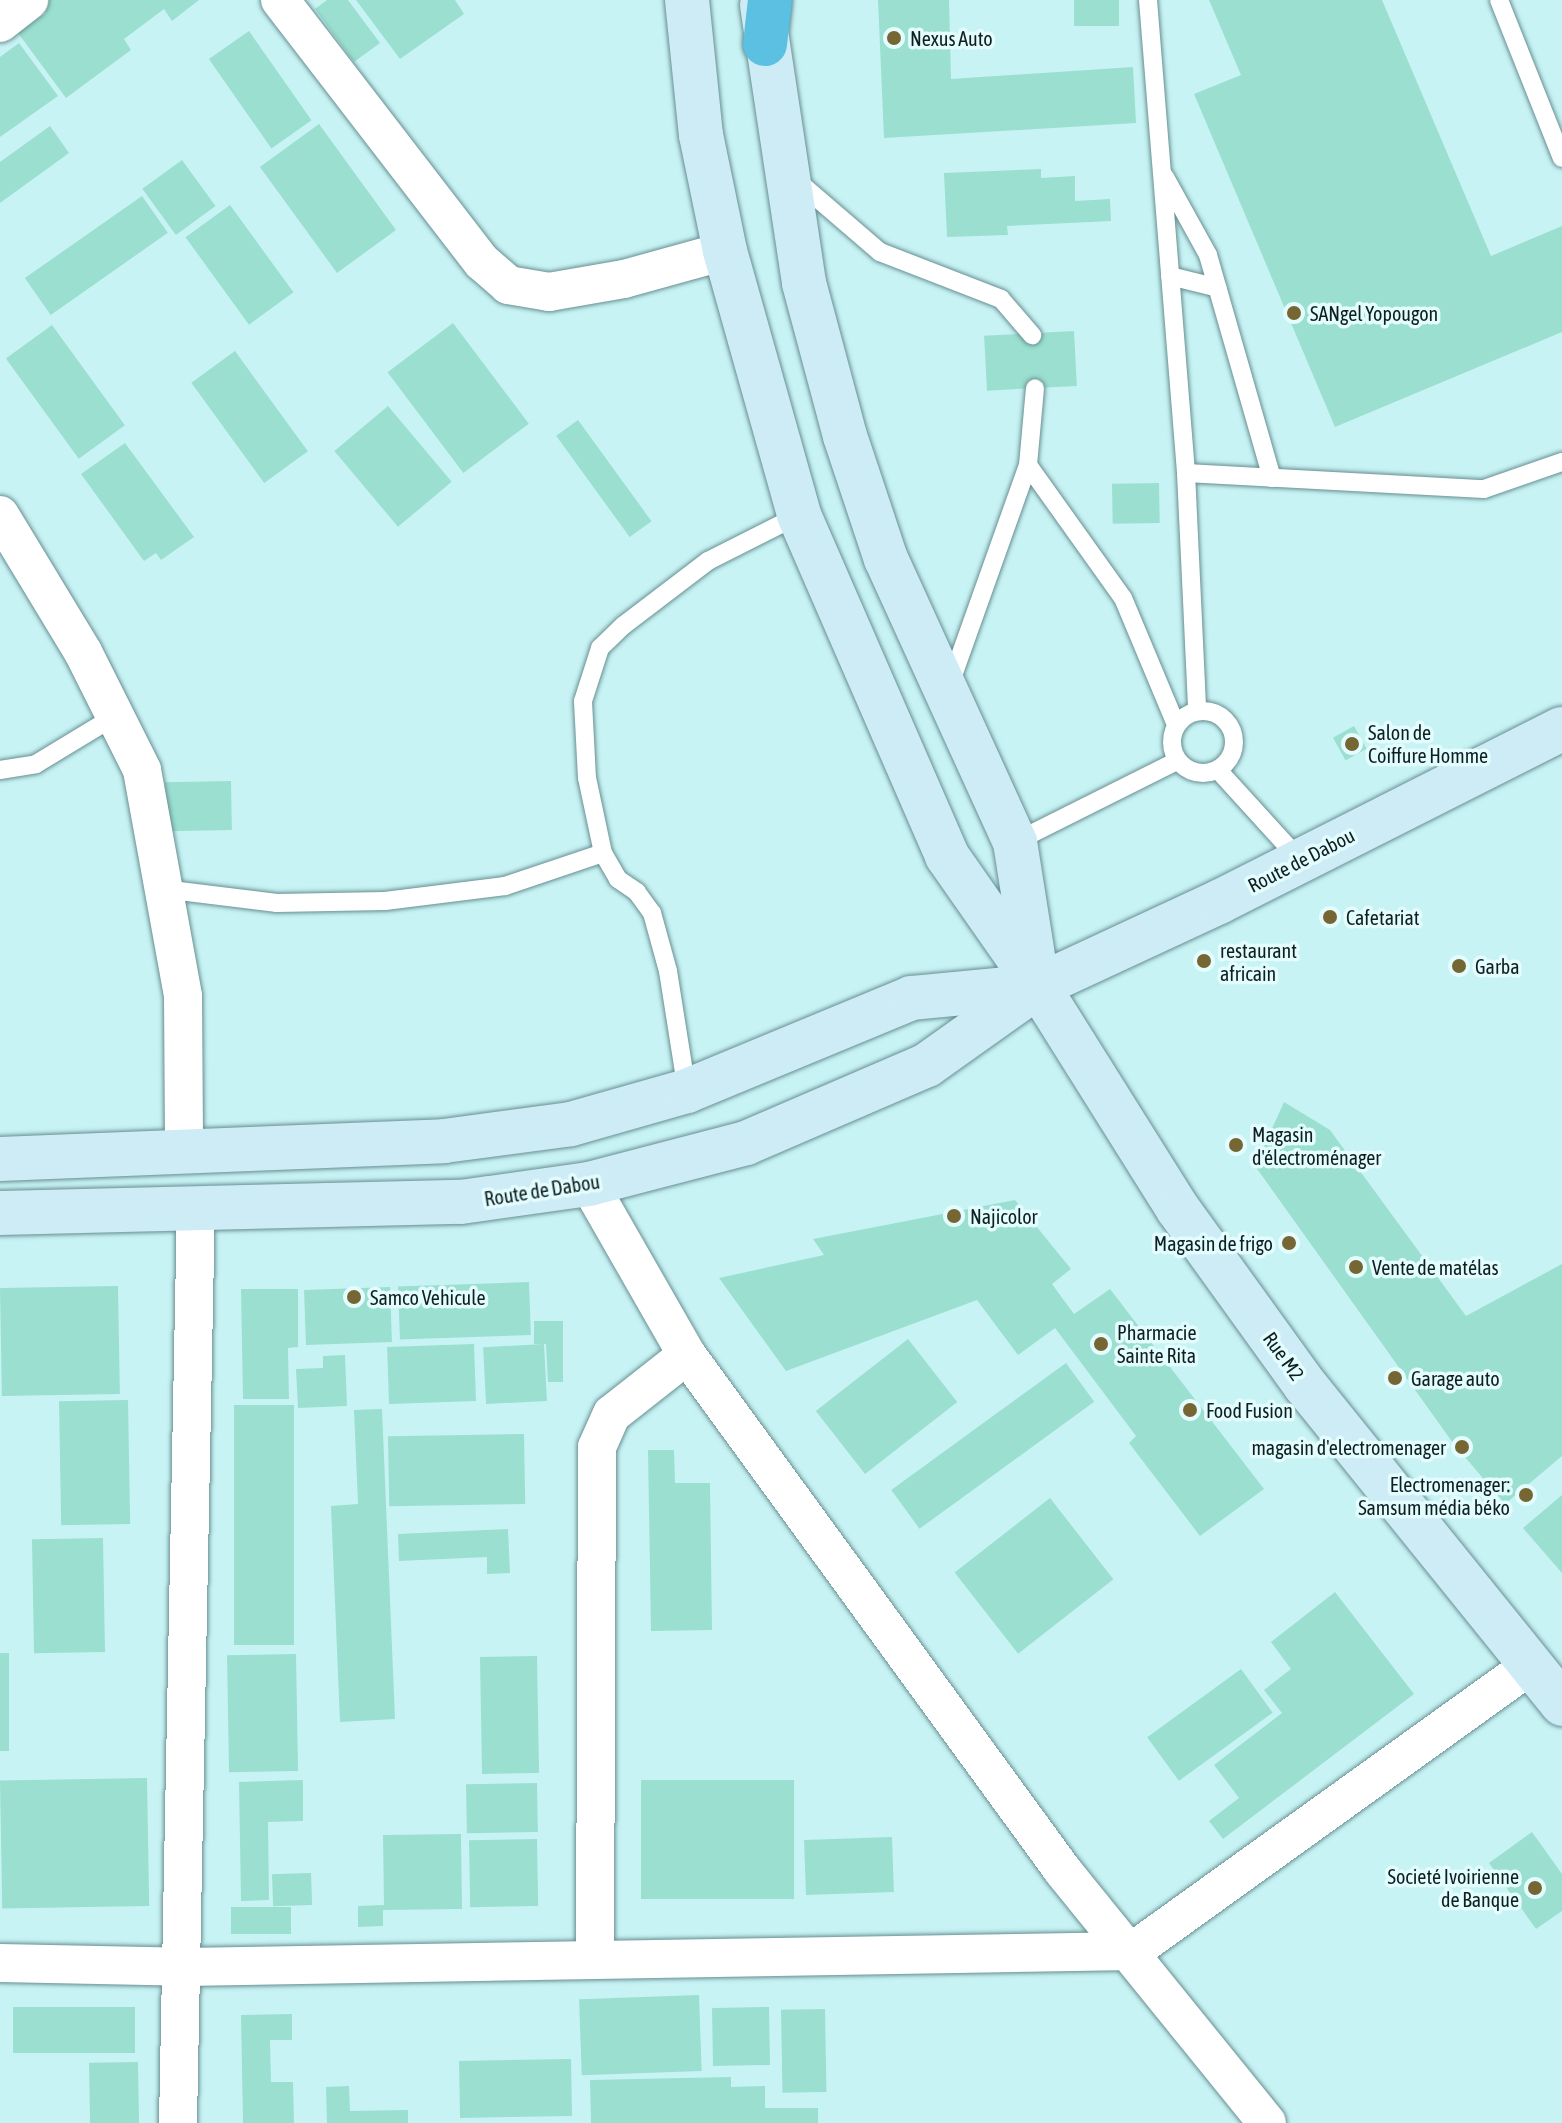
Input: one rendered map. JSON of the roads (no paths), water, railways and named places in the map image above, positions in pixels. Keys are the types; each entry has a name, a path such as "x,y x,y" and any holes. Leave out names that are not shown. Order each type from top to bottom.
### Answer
{"highway":[{"path":"765,44 770,0"}],"main road":[{"name":"Rue M2","path":"687,0 701,135 725,251 799,515 947,856 1038,986 1205,1247 1305,1385 1562,1704"},
{"path":"762,0 765,44 783,169 804,283 845,436 886,559 945,698 1015,842 1038,986"},
{"name":"Route de Dabou","path":"0,1213 461,1202 589,1184 746,1143 927,1065 1038,986 1562,729"},
{"name":"Route de Dabou","path":"0,1159 444,1141 571,1124 687,1091 911,998 1038,986"}],"street":[{"path":"0,23 29,0"},
{"path":"280,0 482,262 508,285 549,292 624,279 725,251"},
{"path":"0,515 117,715 142,770 183,996 184,1150"},
{"path":"589,1184 687,1355 1063,1871 1133,1951 1267,2123"},
{"path":"178,2123 184,1967 196,1206"},
{"path":"595,1958 597,1447 612,1414 687,1355"},
{"path":"0,1963 184,1967 1133,1951 1530,1666"}],"lane":[{"path":"1148,0 1186,473 1197,710"},
{"path":"1499,0 1562,158"},
{"path":"783,169 880,252 1001,299 1032,335"},
{"path":"1160,169 1208,255 1272,478"},
{"path":"1170,276 1218,288"},
{"path":"945,698 1028,465 1035,388"},
{"path":"1186,473 1484,489 1562,462"},
{"path":"1028,465 1123,598 1176,725"},
{"path":"687,1091 668,971 652,913 637,892 618,879 603,853 587,778 583,701 600,648 708,561 799,515"},
{"path":"1197,710 1221,716 1234,737 1234,750 1218,770 1188,771 1177,761 1171,737 1176,725 1197,710"},
{"path":"0,770 36,764 117,715"},
{"path":"1015,842 1177,761"},
{"path":"1218,770 1300,860"},
{"path":"163,889 277,903 385,901 505,886 603,853"}],"place":[{"name":"Nexus Auto","path":"894,38"},
{"name":"SANgel Yopougon","path":"1294,313"},
{"name":"Salon de Coiffure Homme","path":"1352,744"},
{"name":"Cafetariat","path":"1330,917"},
{"name":"restaurant africain","path":"1204,961"},
{"name":"Garba","path":"1459,966"},
{"name":"Magasin d'électroménager","path":"1236,1145"},
{"name":"Najicolor","path":"954,1216"},
{"name":"Magasin de frigo","path":"1289,1243"},
{"name":"Vente de matélas","path":"1356,1267"},
{"name":"Samco Vehicule","path":"354,1297"},
{"name":"Pharmacie Sainte Rita","path":"1101,1344"},
{"name":"Garage auto","path":"1395,1378"},
{"name":"Food Fusion","path":"1190,1410"},
{"name":"magasin d'electromenager","path":"1462,1447"},
{"name":"Electromenager: Samsum média béko","path":"1526,1495"},
{"name":"Societé Ivoirienne de Banque","path":"1535,1888"}]}
